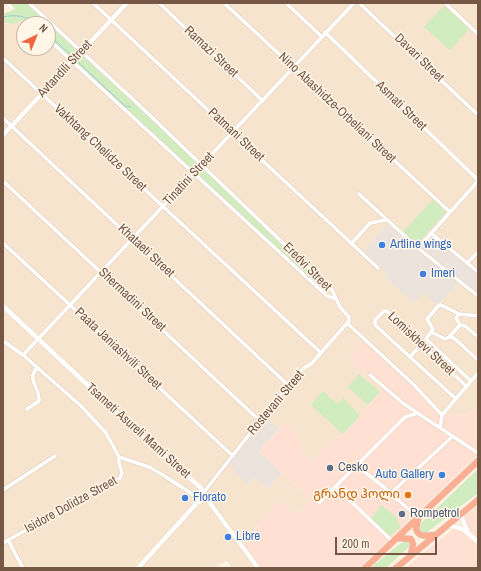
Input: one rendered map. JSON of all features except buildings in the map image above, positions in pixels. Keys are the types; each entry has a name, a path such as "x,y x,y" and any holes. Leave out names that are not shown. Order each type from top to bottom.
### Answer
{"highway":[{"path":"365,568 478,461"},
{"path":"396,568 460,513 478,500"},
{"path":"418,518 416,529 419,534 425,536 434,535"},
{"path":"396,540 411,539 413,544 411,554"}],"street":[{"path":"7,3 12,8"},
{"name":"Eredvi Street","path":"29,3 202,165 332,290 336,299"},
{"name":"Patmani Street","path":"93,3 378,268"},
{"name":"Avtandili Street","path":"3,135 127,3"},
{"name":"Ramazi Street","path":"159,3 263,101"},
{"name":"Nino Abashidze-Orbeliani Street","path":"224,3 271,48 294,66 450,212"},
{"path":"286,3 322,36"},
{"name":"Tinatini Street","path":"23,355 263,101 325,32 354,3"},
{"name":"Davari Street","path":"359,3 478,115"},
{"path":"445,3 478,34"},
{"name":"Asmati Street","path":"325,32 478,180"},
{"name":"Eredvi Street","path":"56,47 193,175 327,296 336,299"},
{"name":"Vakhtang Chelidze Street","path":"3,58 320,352"},
{"name":"Khataeti Street","path":"3,118 288,385"},
{"path":"418,248 478,180"},
{"name":"Shermadini Street","path":"3,181 260,421"},
{"path":"359,194 418,248 478,296"},
{"path":"351,244 370,223 386,220"},
{"path":"431,233 478,272"},
{"name":"Paata Janiashvili Street","path":"3,243 233,456"},
{"path":"467,263 478,252"},
{"path":"336,299 340,307 350,319 347,323 414,385 442,415"},
{"path":"456,399 410,357 420,342 426,339 433,329 427,319 439,306 441,305 459,314 478,316"},
{"name":"Tsameti Asureli Mami Street","path":"3,306 204,492 258,568"},
{"name":"Lomiskhevi Street","path":"410,357 375,325 375,320 386,310 467,387"},
{"path":"459,314 456,318 460,325 465,326 478,337"},
{"name":"Rostevani Street","path":"204,492 288,385 303,369 312,363 320,352 347,323"},
{"path":"449,337 460,325"},
{"path":"430,332 442,338 454,338 478,360"},
{"path":"426,339 471,381"},
{"path":"3,341 23,355 81,406 106,433 119,457 156,471 201,500"},
{"path":"27,409 39,401 40,393 31,377 37,368"},
{"path":"440,428 442,415 478,374"},
{"path":"370,375 404,404 478,454"},
{"path":"318,504 405,417 418,413"},
{"path":"390,493 452,437"},
{"path":"3,490 55,456"},
{"name":"Isidore Dolidze Street","path":"3,543 39,525 120,478 122,473 119,464 119,457"},
{"path":"357,466 418,518"},
{"path":"336,487 396,540"},
{"path":"138,568 201,500 208,498"},
{"path":"460,513 463,524 468,532 478,542"},
{"path":"447,525 457,526 468,532"},
{"path":"8,540 24,568"}],"shaded area":[{"path":"26,3 478,3 478,274 431,236 417,251 388,224 387,272 384,276 423,293 461,281 478,294 478,354 476,356 478,358 478,405 469,414 455,416 445,414 443,417 413,386 348,358 383,389 341,437 338,435 312,463 299,450 285,423 279,429 267,417 247,485 255,478 268,489 282,473 311,500 295,516 279,500 240,547 253,565 250,568 232,568 227,561 213,568 3,568 3,21 7,24 16,22 16,56 56,56 56,44 71,58 77,51 56,31 56,16 40,16","holes":["82,55 198,164 194,169 191,169 165,144"]},
{"path":"388,224 417,251 431,236 478,274 478,294 461,281 437,305 423,293 414,303 384,276 387,272 364,251"},
{"path":"364,340 413,386 440,416 443,417 445,414 455,416 469,414 478,405 478,455 359,568 260,568 244,544 279,499 295,516 311,500 259,451 285,423 295,432 302,447 299,450 312,462 338,434 341,437 383,389 348,358"},
{"path":"267,417 279,429 259,451 282,473 268,489 255,478 247,485 229,464"},
{"path":"478,506 478,539 469,530 463,518"},
{"path":"457,526 478,546 478,568 405,568"}],"green space":[{"path":"10,3 26,3 40,16 16,16 16,22 6,23 3,21 3,14 16,9"},
{"path":"444,6 469,29 450,50 424,27"},
{"path":"56,31 77,51 71,58 56,44"},
{"path":"82,55 194,159 198,164 194,169 191,169 75,61"},
{"path":"202,168 329,289 326,293 197,175"},
{"path":"433,200 446,212 416,245 403,232"},
{"path":"359,374 380,392 368,405 348,387"},
{"path":"323,391 337,404 343,398 360,416 343,434 311,405"},
{"path":"478,469 478,493 426,533 421,533 419,528 422,522"},
{"path":"382,505 397,518 400,528 390,536 371,518"},
{"path":"407,540 409,542 409,547 386,568 371,568 397,546"}],"waterway":[{"path":"3,17 16,16"},
{"path":"56,41 72,56"},
{"path":"77,61 125,106 131,107"}],"place":[{"name":"Artline wings","path":"382,245"},
{"name":"Imeri","path":"423,274"},
{"name":"Cesko","path":"330,468"},
{"name":"Auto Gallery","path":"442,475"},
{"name":"გრანდ ჰოლი","path":"408,495"},
{"name":"Florato","path":"185,498"},
{"name":"Rompetrol","path":"402,514"},
{"name":"Libre","path":"228,537"}]}
